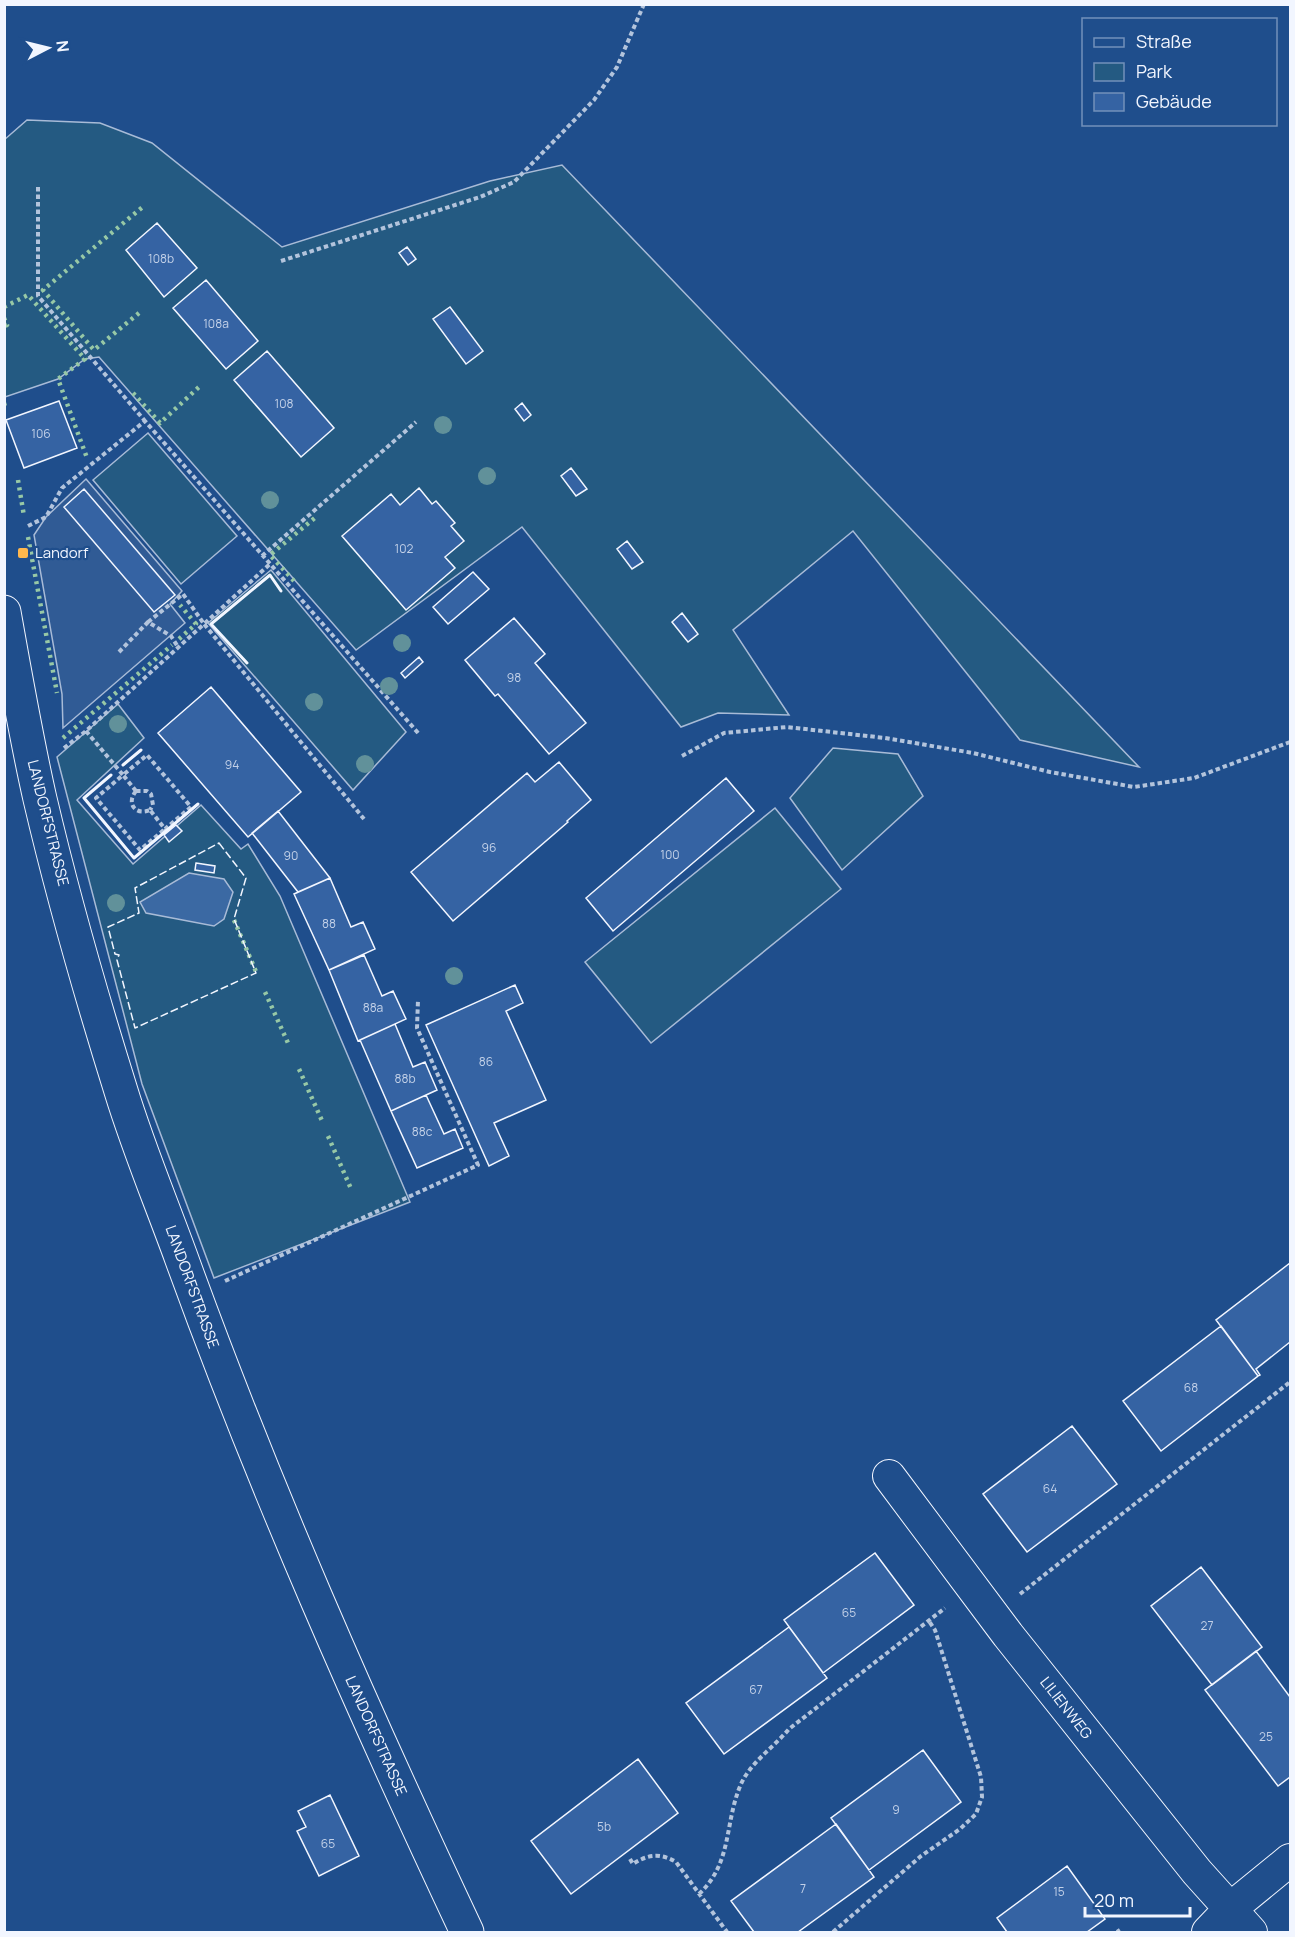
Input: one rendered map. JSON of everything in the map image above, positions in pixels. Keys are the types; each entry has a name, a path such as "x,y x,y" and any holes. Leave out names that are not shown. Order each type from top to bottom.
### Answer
{"street":[{"name":"LANDORFSTRASSE","path":"4,612 40,800 80,951 122,1094 219,1364 336,1645 413,1819 467,1932"},
{"name":"LILIENWEG","path":"889,1476 993,1615 1183,1855 1251,1932"},
{"path":"1208,1932 1230,1909 1290,1860"}],"path":[{"path":"281,261 480,197 514,182 594,100 617,67 644,4"},
{"path":"38,187 38,296 419,734"},
{"path":"28,526 46,517 62,488 145,421"},
{"path":"262,555 416,422"},
{"path":"32,759 67,747 270,564"},
{"path":"119,652 148,622 183,594 204,624 364,819"},
{"path":"148,622 171,636 178,647"},
{"path":"682,756 724,733 787,727 885,738 962,751 1050,772 1134,787 1194,778 1290,742"},
{"path":"86,731 136,791"},
{"path":"147,755 191,807 165,829 141,850 96,798 147,755"},
{"path":"136,791 147,791 151,794 153,805 150,810 138,812 134,808 131,802 136,791"},
{"path":"150,810 165,829"},
{"path":"194,1292 218,1284 478,1165 417,1028 418,1000"},
{"path":"993,1615 1290,1382"},
{"path":"699,1894 710,1884 721,1863 736,1798 741,1783 753,1765 777,1744 789,1729 972,1587"},
{"path":"833,1932 921,1856 960,1829 976,1814 982,1797 981,1777 935,1630 929,1621"},
{"path":"630,1859 633,1864 644,1857 664,1855 676,1862 727,1932"}],"green space":[{"path":"27,120 100,123 152,143 282,247 490,181 562,165 1139,767 1020,740 853,531 733,630 789,715 718,713 681,727 522,527 356,650 99,357 85,359 58,379 5,397 4,140"},
{"path":"148,433 237,536 181,584 93,480"},
{"path":"271,570 406,732 353,790 208,623"},
{"path":"118,704 144,738 77,800 133,864 201,805 241,849 248,844 280,896 410,1202 214,1278 142,1084 57,757"},
{"path":"833,748 898,754 923,796 842,870 790,798"},
{"path":"775,808 841,889 651,1043 585,962"}],"shaded area":[{"path":"86,479 182,591 170,604 185,623 63,728 62,694 34,535 46,517"},
{"path":"189,873 224,879 233,892 224,919 214,926 146,913 140,902"}],"building":[{"path":"157,223 197,268 164,297 126,250"},
{"path":"407,247 416,259 408,265 399,253"},
{"path":"206,280 258,341 226,369 173,308"},
{"path":"450,307 483,351 466,364 433,319"},
{"path":"267,351 334,428 301,457 234,380"},
{"path":"59,401 77,448 24,468 6,420"},
{"path":"522,403 531,415 524,421 515,409"},
{"path":"571,468 587,489 576,496 561,476"},
{"path":"419,488 432,504 436,501 455,523 451,526 464,541 445,557 455,568 406,610 342,536 391,494 400,505"},
{"path":"84,489 175,595 154,612 64,507"},
{"path":"627,541 643,562 632,569 617,549"},
{"path":"473,572 489,589 448,624 433,607"},
{"path":"682,613 698,634 688,642 672,622"},
{"path":"514,618 545,654 535,663 586,723 549,754 498,694 495,696 465,660"},
{"path":"419,657 423,662 405,678 401,673"},
{"path":"211,687 301,792 248,837 158,733"},
{"path":"559,762 591,800 453,921 411,872 527,773 535,782"},
{"path":"726,778 754,811 613,931 586,898"},
{"path":"278,811 330,878 298,892 252,833"},
{"path":"176,825 182,831 169,842 164,835"},
{"path":"196,863 215,866 214,873 195,870"},
{"path":"330,878 351,927 363,922 375,949 329,970 294,894"},
{"path":"364,955 382,996 393,991 406,1019 358,1041 329,970"},
{"path":"515,985 523,1003 506,1011 546,1100 494,1123 509,1156 489,1166 426,1025"},
{"path":"395,1024 413,1067 425,1062 437,1090 391,1111 360,1040"},
{"path":"426,1095 444,1134 455,1129 463,1148 417,1168 391,1111"},
{"path":"1290,1263 1290,1342 1256,1369 1260,1375 1258,1376 1216,1320"},
{"path":"1221,1326 1258,1376 1161,1451 1123,1401"},
{"path":"1072,1426 1117,1484 1027,1552 983,1494"},
{"path":"875,1553 914,1605 823,1673 784,1620"},
{"path":"1201,1567 1262,1647 1212,1685 1151,1606"},
{"path":"789,1627 827,1678 724,1754 686,1703"},
{"path":"1256,1651 1290,1697 1290,1777 1278,1786 1205,1690"},
{"path":"923,1750 961,1802 869,1870 831,1818"},
{"path":"638,1759 678,1813 571,1894 531,1841"},
{"path":"330,1795 359,1856 319,1876 297,1831 306,1827 298,1811"},
{"path":"836,1824 874,1877 798,1932 754,1932 731,1901"},
{"path":"1067,1866 1105,1919 1087,1932 1007,1932 997,1918"}],"hedge":[{"path":"139,313 94,350 43,290 145,205"},
{"path":"4,307 28,295 85,359 58,379 87,458"},
{"path":"4,318 7,325 4,326"},
{"path":"133,393 160,423 200,386"},
{"path":"18,480 24,516"},
{"path":"294,581 270,555 316,517"},
{"path":"28,537 57,693"},
{"path":"179,639 196,624 180,605"},
{"path":"63,738 172,645"},
{"path":"234,920 257,974"},
{"path":"265,992 288,1043"},
{"path":"299,1069 323,1123"},
{"path":"328,1136 352,1191"}],"fence":[{"path":"219,843 246,878 234,919 256,973 135,1028 117,960 119,955 115,954 108,927 139,913 135,888 219,843"}],"wall":[{"path":"247,663 211,624 270,575 281,591"},
{"path":"123,765 141,750"},
{"path":"111,775 84,798 134,858 198,804"}],"place":[{"name":"Landorf","path":"23,553"}]}
